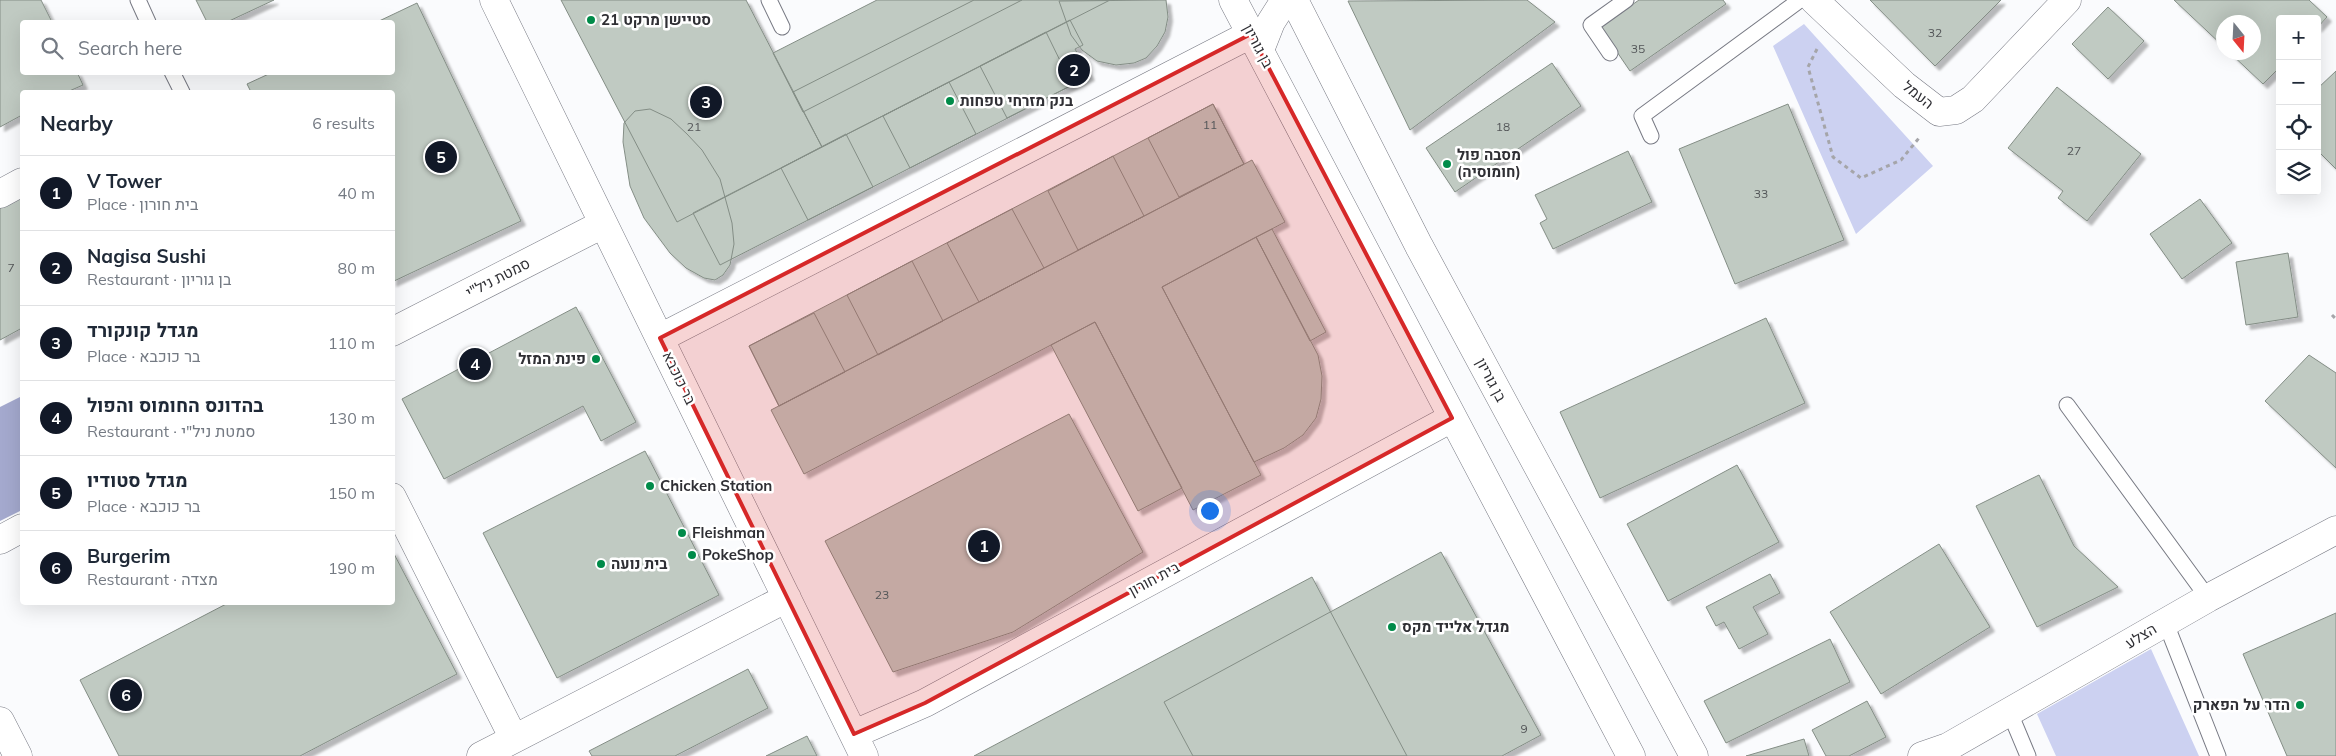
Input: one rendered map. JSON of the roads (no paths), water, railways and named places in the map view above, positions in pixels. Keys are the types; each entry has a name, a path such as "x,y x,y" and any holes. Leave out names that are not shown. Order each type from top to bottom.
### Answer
{"street":[{"name":"בר כוכבא","path":"494,0 859,745"},
{"name":"בן גוריון","path":"1234,0 1631,756"},
{"path":"660,338 1256,42 1285,0"},
{"name":"בן גוריון","path":"1294,0 1419,246 1694,756"},
{"name":"העמל","path":"1824,9 1904,85 1939,112 1956,110 1973,99 2067,0"},
{"path":"0,194 20,183"},
{"name":"סמטת ניל\"י","path":"395,330 603,224"},
{"name":"בית חורון","path":"859,745 925,704 1452,418"},
{"path":"395,503 514,739"},
{"path":"0,540 20,529"},
{"name":"הצלע","path":"1922,756 1942,751 2165,622 2336,530"},
{"path":"481,756 787,598"},
{"path":"1608,713 1609,756"},
{"path":"0,721 18,756"}],"lane":[{"path":"138,0 147,20"},
{"path":"769,0 782,26"},
{"path":"1610,53 1591,26 1626,0"},
{"path":"1651,136 1642,116 1800,0"},
{"path":"174,75 181,90"},
{"path":"2067,405 2208,598"},
{"path":"2165,622 2218,756"},
{"path":"2010,712 2028,756"}],"place":[{"name":"סטיישן מרקט 21","path":"591,20"},
{"name":"Nagisa Sushi","path":"1074,70"},
{"name":"בנק מזרחי טפחות","path":"950,101"},
{"name":"מגדל קונקורד","path":"706,102"},
{"name":"מגדל סטודיו","path":"441,157"},
{"name":"מסבה פול (חומוסיה)","path":"1447,164"},
{"name":"פינת המזל","path":"596,359"},
{"name":"בהדונס החומוס והפול","path":"475,364"},
{"name":"Chicken Station","path":"650,486"},
{"name":"Fleishman","path":"682,533"},
{"name":"V Tower","path":"984,546"},
{"name":"PokeShop","path":"692,555"},
{"name":"בית נועה","path":"601,564"},
{"name":"מגדל אלייד מקס","path":"1392,627"},
{"name":"Burgerim","path":"126,695"},
{"name":"הדר על הפארק","path":"2300,705"}]}
